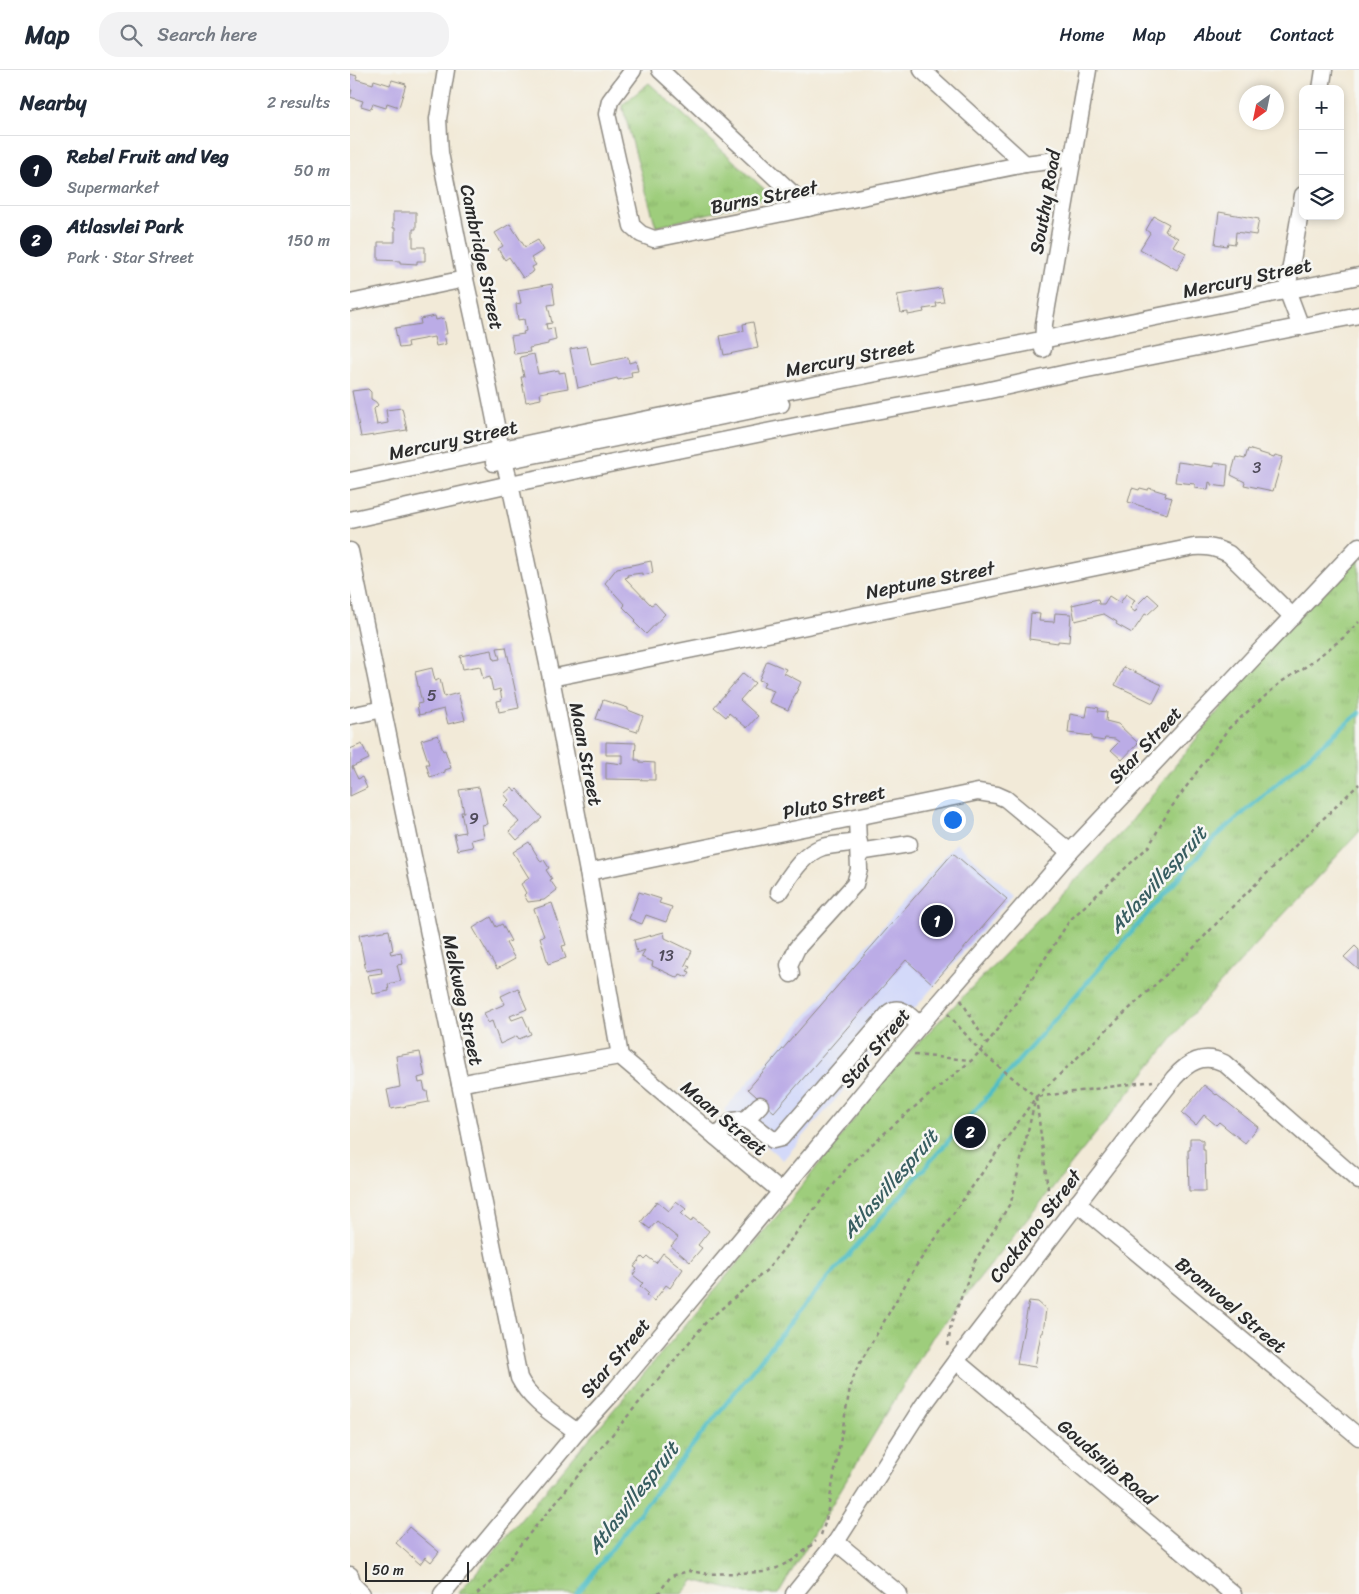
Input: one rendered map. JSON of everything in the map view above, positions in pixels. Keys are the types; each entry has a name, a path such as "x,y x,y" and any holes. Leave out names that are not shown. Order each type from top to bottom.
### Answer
{"street":[{"name":"Cambridge Street","path":"446,70 438,119 439,144 502,456"},
{"name":"Burns Street","path":"633,70 610,101 607,107 607,114 632,226 641,234 654,239 1025,164 1073,158"},
{"path":"660,70 808,208"},
{"path":"922,70 1025,164"},
{"name":"Southy Road","path":"1043,346 1088,70"},
{"path":"1322,85 1324,70"},
{"path":"1299,220 1288,295 1301,327"},
{"name":"Mercury Street","path":"350,492 502,456 598,429 1043,346 1288,295 1359,276"},
{"path":"350,303 465,279"},
{"name":"Mercury Street","path":"1288,295 1359,286"},
{"path":"350,520 510,484 826,420 985,391 1359,315"},
{"name":"Mercury Street","path":"350,481 502,456"},
{"name":"Maan Street","path":"502,456 510,484 551,678 588,872 620,1056 780,1192"},
{"name":"Neptune Street","path":"551,678 1206,546 1217,548 1229,554 1293,617"},
{"name":"Star Street","path":"442,1594 577,1432 616,1389 896,1053 1070,852 1359,546"},
{"name":"Melkweg Street","path":"350,551 519,1378 525,1390 535,1400 577,1432"},
{"path":"350,716 383,709"},
{"name":"Pluto Street","path":"588,872 978,792 997,795 1013,804 1070,852"},
{"path":"791,974 789,965 797,948 855,884 859,869 857,818"},
{"path":"780,892 796,868 812,853 822,848 910,844"},
{"path":"746,1118 773,1140 781,1138 890,1012 894,1009 900,1009 920,1025"},
{"path":"460,1084 620,1056"},
{"name":"Cockatoo Street","path":"794,1594 836,1542 922,1407 952,1354 1053,1234 1174,1078 1187,1064 1197,1059 1210,1058 1224,1062 1359,1181"},
{"path":"716,1137 733,1121 746,1118 760,1105"},
{"name":"Bromvoel Street","path":"1078,1203 1359,1437"},
{"name":"Goudsnip Road","path":"952,1354 1233,1594"},
{"path":"836,1542 899,1594"},
{"path":"350,1575 353,1585 362,1594"}],"path":[{"path":"477,1594 494,1580 520,1545 707,1321 768,1269 849,1165 906,1114 972,1060 987,1044 1070,920 1149,846 1168,812 1228,729 1281,682 1305,667 1343,638 1359,622"},
{"path":"658,1594 671,1576 689,1571 708,1574 764,1572 777,1568 795,1559 820,1538 826,1520 850,1388 856,1370 916,1266 1036,1097 1186,956 1229,910 1359,784"},
{"path":"954,986 987,1044"},
{"path":"939,1004 980,1051 1036,1097 1174,1078"},
{"path":"896,1053 972,1060"},
{"path":"1036,1097 1053,1234"},
{"path":"952,1354 951,1324 975,1261 1011,1202 1036,1097"}],"shaded area":[{"path":"956,843 1014,894 783,1160 724,1110"}],"green space":[{"path":"649,83 773,197 656,227 622,105"},
{"path":"1359,552 1359,832 1187,1020 932,1338 778,1594 748,1594 694,1580 682,1594 458,1594 794,1196 893,1069 1126,828 1275,639"}],"building":[{"path":"350,74 357,76 356,79 373,84 374,80 390,85 392,80 406,84 399,107 387,103 386,108 373,104 371,109 361,106 363,101 350,97 352,90 350,90"},
{"path":"393,212 416,212 416,229 413,229 413,247 425,247 425,261 417,261 417,264 378,260 378,242 395,242"},
{"path":"1219,212 1259,219 1256,235 1236,232 1235,244 1228,243 1227,246 1215,244"},
{"path":"1154,216 1169,224 1165,231 1178,238 1173,246 1186,253 1177,270 1140,249 1150,233 1146,230"},
{"path":"510,224 525,247 538,240 544,250 531,258 536,265 532,267 534,271 523,278 509,257 505,260 498,249 503,246 495,233"},
{"path":"552,284 555,304 548,305 552,323 546,324 547,329 554,328 556,340 548,342 548,344 529,348 530,352 514,354 511,336 524,334 523,332 526,331 524,319 518,320 516,304 521,303 518,290"},
{"path":"941,288 944,302 936,303 937,307 923,309 924,312 908,315 908,312 901,313 897,295"},
{"path":"435,316 436,320 444,318 447,334 444,334 446,344 436,346 434,337 407,342 408,347 399,348 395,328 421,324 420,319"},
{"path":"753,322 758,348 724,355 720,336 744,331 743,324"},
{"path":"587,346 591,365 628,357 629,363 636,361 638,371 631,372 632,377 618,380 617,378 578,388 570,349"},
{"path":"534,354 538,374 559,370 559,373 565,372 568,388 540,393 541,399 526,402 521,377 524,377 520,357"},
{"path":"368,389 371,392 371,399 378,405 374,409 377,425 388,423 386,410 402,408 407,430 361,437 352,391"},
{"path":"1248,449 1274,457 1275,455 1283,457 1273,491 1244,485 1245,482 1231,475 1236,457 1245,459"},
{"path":"1178,462 1214,467 1214,463 1228,465 1226,487 1211,485 1209,482 1208,490 1195,488 1195,484 1175,482"},
{"path":"1132,488 1148,490 1149,488 1166,493 1165,496 1172,498 1167,514 1128,502"},
{"path":"651,561 653,573 627,575 628,577 625,578 651,605 655,603 665,614 646,634 634,622 636,620 623,607 625,605 605,583 617,568"},
{"path":"1126,594 1135,600 1130,608 1135,612 1138,607 1137,605 1148,594 1159,604 1147,615 1145,614 1132,633 1116,624 1117,622 1104,614 1075,621 1072,605 1098,599 1099,604 1104,604 1109,596 1120,603"},
{"path":"1031,613 1040,614 1039,621 1054,622 1055,613 1071,614 1069,642 1058,641 1058,643 1029,639"},
{"path":"506,647 519,708 499,712 497,701 502,700 500,689 493,691 490,677 483,679 480,666 463,669 460,656 492,650 494,660 500,659 497,648"},
{"path":"767,661 786,669 784,673 801,682 788,710 769,702 774,691 763,687 765,682 759,680"},
{"path":"1124,667 1162,685 1153,703 1115,685"},
{"path":"432,668 435,681 440,679 444,697 458,693 465,720 448,724 444,709 419,715 417,704 422,703 415,672"},
{"path":"743,673 755,683 740,700 758,716 747,728 729,713 726,717 714,707"},
{"path":"603,700 628,708 628,710 643,716 637,732 596,719"},
{"path":"1088,706 1099,708 1098,711 1107,712 1106,721 1118,724 1138,743 1122,760 1111,750 1119,742 1115,739 1105,738 1104,741 1092,739 1092,736 1068,733 1070,714 1086,717"},
{"path":"438,735 451,768 430,777 426,764 429,764 421,740"},
{"path":"606,742 636,743 635,760 655,763 655,780 606,779 606,762 623,764 623,755 606,755"},
{"path":"362,744 369,759 352,767 358,779 362,777 367,788 350,796 350,749"},
{"path":"479,787 487,824 482,825 484,837 471,840 473,847 458,850 454,834 465,832 461,812 464,812 459,790"},
{"path":"512,787 515,791 517,789 542,818 517,840 509,831 519,822 504,805 509,800 504,794"},
{"path":"529,842 541,862 544,860 549,868 546,870 557,890 544,900 528,902 521,884 529,878 513,852"},
{"path":"953,853 1007,899 933,984 906,960 774,1112 748,1089"},
{"path":"639,892 661,899 659,903 672,907 666,922 646,915 642,924 629,919"},
{"path":"552,903 566,945 562,946 566,958 548,964 540,937 544,936 534,909"},
{"path":"491,917 496,927 502,924 511,941 506,943 515,959 497,969 473,928"},
{"path":"389,930 393,950 390,951 391,954 401,952 403,964 397,965 401,981 388,984 389,991 373,994 368,975 382,973 381,968 366,971 359,935"},
{"path":"664,932 665,938 692,951 685,965 690,967 687,971 690,972 687,977 680,974 678,978 652,966 653,962 641,957 645,950 637,953 634,940"},
{"path":"1355,946 1359,950 1359,970 1344,957"},
{"path":"518,988 527,1009 510,1016 512,1020 523,1016 531,1034 519,1039 517,1036 500,1044 492,1021 488,1023 484,1013 505,1004 501,996"},
{"path":"420,1052 425,1076 418,1078 419,1083 423,1082 429,1102 391,1109 387,1090 400,1087 396,1056"},
{"path":"1204,1085 1258,1127 1245,1143 1219,1122 1216,1125 1204,1115 1196,1125 1182,1113"},
{"path":"1190,1138 1199,1138 1203,1141 1206,1191 1189,1191 1188,1150 1190,1150"},
{"path":"657,1201 669,1211 676,1201 686,1209 681,1214 691,1222 693,1218 709,1231 698,1245 702,1248 690,1262 671,1246 678,1238 657,1221 650,1229 641,1222"},
{"path":"663,1253 683,1269 670,1288 666,1285 654,1301 646,1295 648,1293 640,1286 643,1283 633,1275 637,1269 634,1267 642,1257 645,1260 648,1257 656,1263"},
{"path":"1029,1301 1038,1302 1046,1309 1043,1333 1041,1333 1035,1367 1017,1364"},
{"path":"409,1527 439,1552 431,1562 425,1557 420,1564 396,1543"}],"waterway":[{"name":"Atlasvillespruit","path":"577,1594 801,1309 1212,840 1359,713"}],"place":[{"name":"Rebel Fruit and Veg","path":"937,921"},
{"name":"Atlasvlei Park","path":"970,1132"}]}
